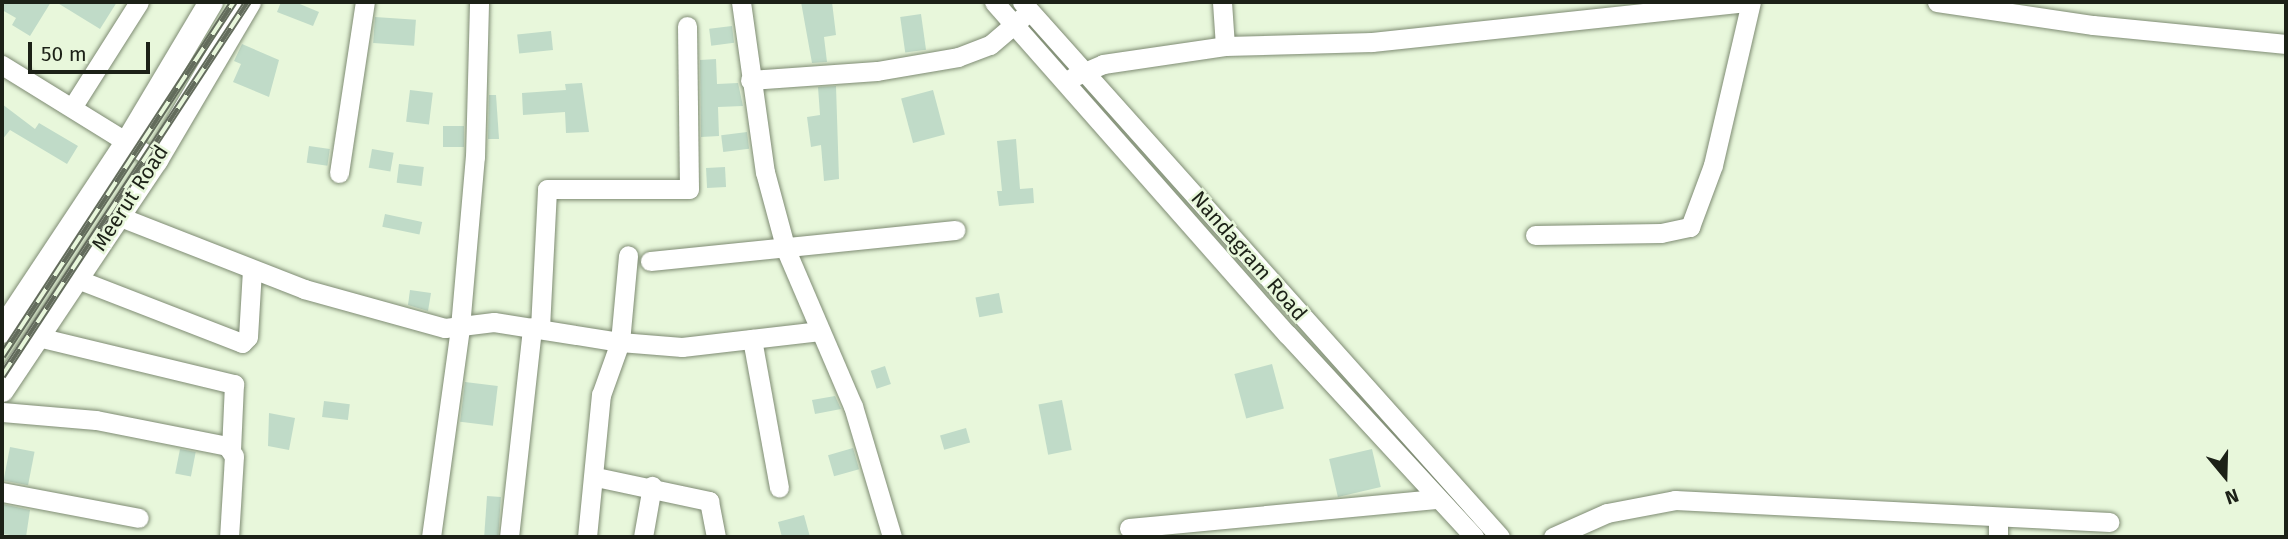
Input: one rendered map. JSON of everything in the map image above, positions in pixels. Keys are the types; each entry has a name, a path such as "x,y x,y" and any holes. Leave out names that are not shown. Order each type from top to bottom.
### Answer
{"main road":[{"name":"Meerut Road","path":"2,331 127,143 211,2"},
{"name":"Meerut Road","path":"2,390 156,160 249,2"}],"street":[{"path":"73,106 139,2"},
{"path":"339,173 365,2"},
{"path":"431,537 460,327 475,157 479,2"},
{"path":"741,2 765,172 786,250 853,406 892,537"},
{"name":"Nandagram Road","path":"994,2 1014,25 1074,76 1365,385 1500,537"},
{"path":"1222,2 1225,47"},
{"path":"1074,76 1131,58 1225,47 1372,42 1698,5 1750,2 1713,165 1690,227 1661,233 1535,235"},
{"path":"1937,2 2092,25 2286,44"},
{"path":"750,80 877,71 958,57 990,45 1014,25 1026,6"},
{"name":"Nandagram Road","path":"1026,6 1074,76 1348,401 1474,537"},
{"path":"509,537 536,328 547,190 689,189 687,26"},
{"path":"2,65 73,106 156,160"},
{"path":"118,216 252,269 382,311 445,328 494,322 620,342 682,347 820,331"},
{"path":"650,261 786,250 955,229"},
{"path":"587,537 596,477 601,395 620,342 628,255"},
{"path":"77,279 242,344 248,337 252,269"},
{"path":"38,337 234,384 229,537"},
{"path":"752,339 779,488"},
{"path":"1348,401 1365,385"},
{"path":"2,412 96,420 232,449"},
{"path":"596,477 652,486 709,501 716,537"},
{"path":"643,537 652,486"},
{"path":"2,492 139,518"},
{"path":"1129,528 1436,499"},
{"path":"1553,537 1607,513 1675,500 2109,522"},
{"path":"1997,537 1998,517"}],"building":[{"path":"2,2 51,2 30,36 12,25 16,18 2,10"},
{"path":"56,2 117,2 100,29"},
{"path":"281,2 295,2 319,12 313,26 277,12"},
{"path":"801,2 832,2 836,35 824,37 827,62 812,63"},
{"path":"921,14 926,50 905,53 900,17"},
{"path":"375,17 416,20 414,46 373,43"},
{"path":"732,26 734,43 711,46 709,29"},
{"path":"551,31 553,50 519,53 517,35"},
{"path":"242,44 279,60 269,97 233,82 241,64 234,61"},
{"path":"716,59 717,84 738,83 743,106 718,107 719,136 701,137 700,60"},
{"path":"582,83 589,132 566,133 565,112 523,115 522,93 566,90 565,84"},
{"path":"836,86 839,179 824,181 821,145 811,147 807,117 820,115 818,87"},
{"path":"410,90 433,93 429,125 406,122"},
{"path":"933,90 945,134 913,143 901,99"},
{"path":"489,95 496,95 499,139 488,139"},
{"path":"2,104 35,129 39,123 78,146 67,164 10,130 2,140"},
{"path":"443,126 464,126 464,147 443,147"},
{"path":"747,132 749,149 723,152 721,135"},
{"path":"1016,139 1020,189 1033,188 1034,203 999,206 997,191 1002,191 997,141"},
{"path":"309,146 330,149 327,166 307,163"},
{"path":"372,149 394,153 390,172 369,168"},
{"path":"399,164 424,167 421,186 397,183"},
{"path":"725,167 726,187 707,188 706,168"},
{"path":"385,214 422,222 419,235 382,227"},
{"path":"410,290 431,293 428,311 408,305"},
{"path":"999,293 1003,313 979,317 975,298"},
{"path":"1272,364 1284,408 1246,419 1234,374"},
{"path":"885,366 891,384 877,389 871,371"},
{"path":"465,382 498,386 493,426 460,422"},
{"path":"835,396 841,409 815,414 812,400"},
{"path":"1062,400 1072,450 1048,455 1038,405"},
{"path":"324,401 350,404 348,420 322,417"},
{"path":"269,413 295,418 289,450 268,446"},
{"path":"966,428 970,442 944,450 940,435"},
{"path":"10,447 35,452 28,485 4,480"},
{"path":"853,448 859,469 834,476 828,455"},
{"path":"180,449 196,452 191,477 175,474"},
{"path":"1372,449 1381,487 1338,497 1329,459"},
{"path":"487,496 501,497 498,537 484,536"},
{"path":"2,504 30,510 26,537 2,534"},
{"path":"804,515 810,537 782,537 778,522"}],"railway":[{"path":"2,356 234,2"},
{"path":"2,376 248,2"}]}
